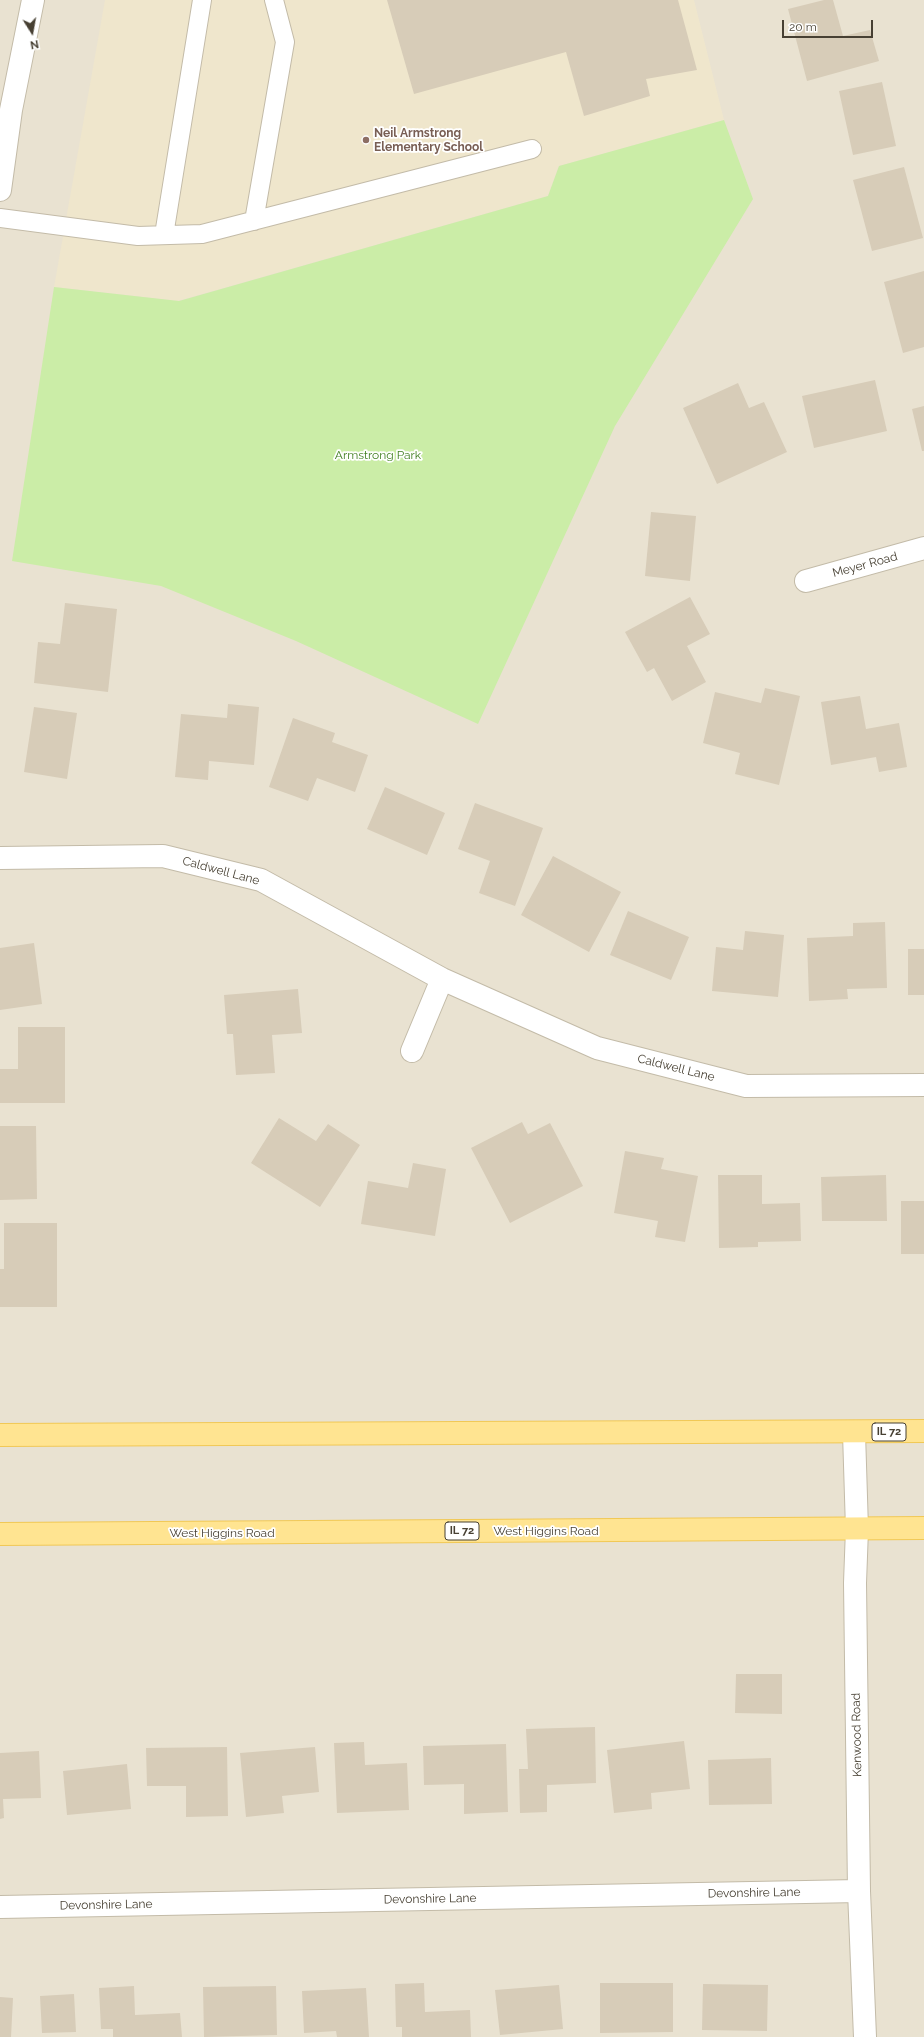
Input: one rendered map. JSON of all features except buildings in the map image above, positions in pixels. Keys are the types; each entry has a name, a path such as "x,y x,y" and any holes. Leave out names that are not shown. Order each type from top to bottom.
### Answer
{"main road":[{"name":"IL 72","path":"0,1435 924,1431"},
{"name":"West Higgins Road","path":"0,1534 924,1528"}],"street":[{"path":"0,190 6,110 34,0"},
{"name":"Meyer Road","path":"806,581 924,548"},
{"name":"Caldwell Lane","path":"0,858 163,856 261,880 442,979 597,1048 746,1086 924,1085"},
{"path":"412,1051 442,979"},
{"name":"Kenwood Road","path":"854,1432 857,1529 855,1583 859,1891 865,2037"},
{"name":"Devonshire Lane","path":"0,1907 859,1891"}],"lane":[{"path":"164,235 202,0"},
{"path":"254,221 285,42 274,0"},
{"path":"0,218 138,236 202,234 532,148"}],"shaded area":[{"path":"0,0 924,0 924,2037 0,2037"},
{"name":"Neil Armstrong Elementary School","path":"105,0 694,0 724,120 559,166 548,196 178,301 54,287"}],"green space":[{"name":"Armstrong Park","path":"724,120 753,199 615,426 478,724 296,641 161,586 12,561 54,287 179,301 548,196 559,166"}],"place":[{"name":"Neil Armstrong Elementary School","path":"366,140"}]}
